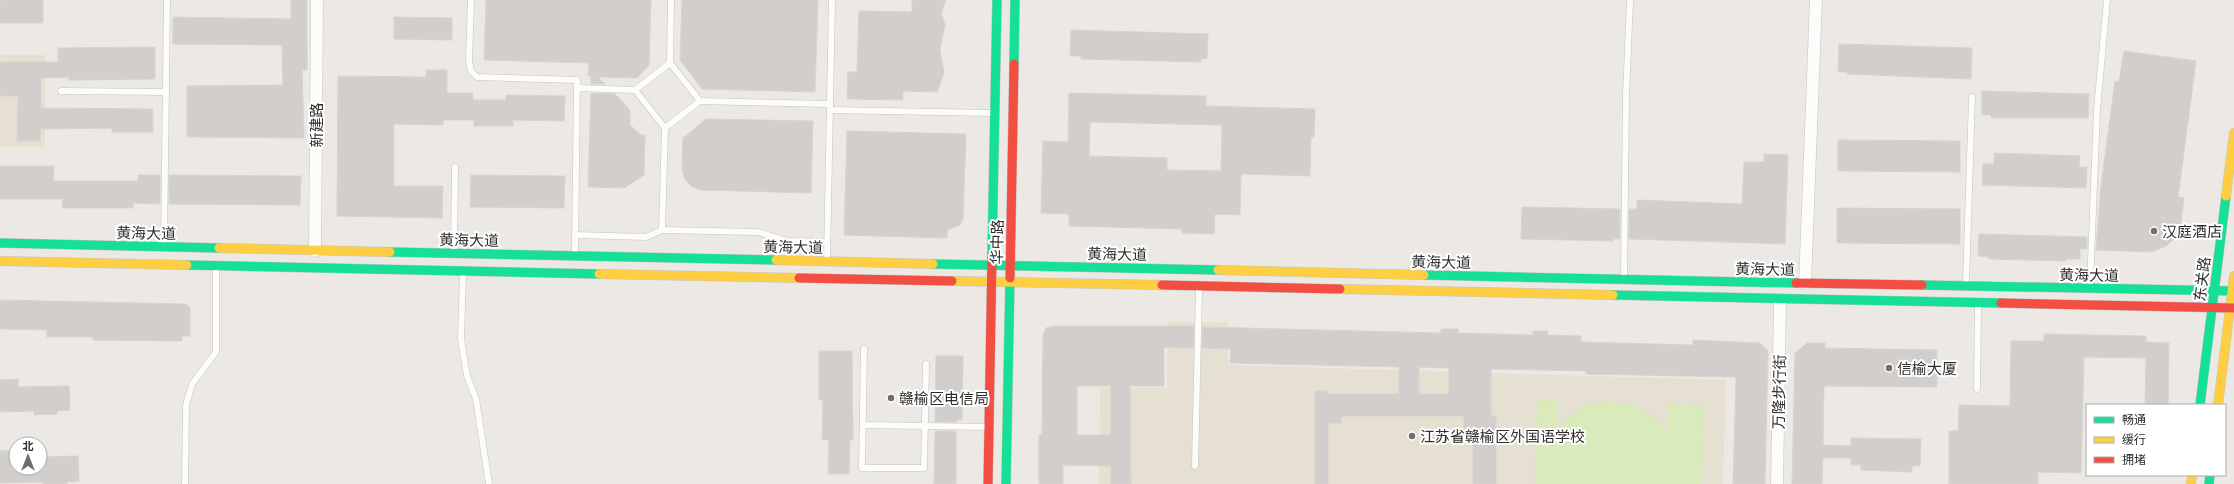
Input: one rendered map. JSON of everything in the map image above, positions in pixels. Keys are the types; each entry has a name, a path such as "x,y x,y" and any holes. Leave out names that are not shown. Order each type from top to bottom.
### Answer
{"main road":[{"name":"华中路","path":"988,484 993,282 997,0"},
{"name":"华中路","path":"1006,484 1015,0"},
{"name":"东关路","path":"2200,404 2234,133"},
{"name":"黄海大道","path":"0,244 1624,280 2233,291"},
{"name":"黄海大道","path":"0,261 1780,300 2232,308"},
{"name":"东关路","path":"2218,404 2232,308 2234,276"}],"street":[{"name":"新建路","path":"315,250 317,0"},
{"path":"1805,283 1816,0"},
{"name":"万隆步行街","path":"1777,484 1780,300"}],"lane":[{"path":"164,247 167,0"},
{"path":"471,0 469,61 473,75 476,77 577,80 575,256"},
{"path":"671,0 670,63 700,101"},
{"path":"827,262 832,0"},
{"path":"1624,280 1626,95 1630,0"},
{"path":"2089,289 2097,110 2107,0"},
{"path":"577,88 635,90 670,63"},
{"path":"635,90 665,128 662,230"},
{"path":"60,91 166,92"},
{"path":"1966,286 1972,97"},
{"path":"665,128 700,101 996,113"},
{"path":"454,254 455,168"},
{"path":"575,235 646,237 662,230 758,232 787,241 828,242"},
{"path":"185,484 186,405 188,392 192,384 216,352 216,266"},
{"path":"463,271 460,339 466,376 476,399 489,484"},
{"path":"1195,466 1199,287"},
{"path":"1977,390 1978,303"},
{"path":"864,349 862,468 924,468 926,364"},
{"path":"863,425 989,427"}],"shaded area":[{"path":"0,55 45,55 45,147 0,147"},
{"name":"江苏省赣榆区外国语学校","path":"1168,322 1228,322 1228,365 1726,380 1723,484 1099,484 1100,388 1167,388"}],"green space":[{"path":"1537,400 1558,401 1558,427 1571,416 1585,408 1599,403 1613,402 1627,404 1641,409 1667,430 1667,404 1704,406 1702,484 1535,484"}],"building":[{"path":"0,0 43,0 43,23 0,23"},
{"path":"291,0 307,0 307,70 302,70 304,138 187,137 187,86 283,85 282,45 173,44 173,17 291,19"},
{"path":"486,0 651,0 649,65 637,78 598,77 605,84 591,84 591,76 588,76 589,63 484,60"},
{"path":"682,0 818,0 815,92 702,89 680,60"},
{"path":"912,0 946,0 941,14 945,24 940,49 944,73 937,92 903,91 903,100 847,99 848,72 857,72 859,11 912,12"},
{"path":"394,17 452,18 452,40 394,39"},
{"path":"1071,30 1208,34 1207,59 1201,59 1201,62 1081,59 1081,56 1070,56"},
{"path":"1839,44 1972,48 1971,79 1847,74 1848,72 1838,72"},
{"path":"155,47 155,79 69,80 69,77 41,78 41,108 153,109 153,132 112,132 112,128 41,129 40,141 17,141 18,96 0,96 0,62 58,62 58,48"},
{"path":"2124,51 2196,61 2178,197 2184,198 2181,222 2173,240 2166,246 2152,252 2096,250 2101,186 2115,81 2119,82"},
{"path":"426,70 447,70 447,93 473,93 473,100 506,100 506,95 565,96 564,121 513,120 513,126 474,126 474,120 443,120 443,125 394,124 394,186 443,186 442,218 337,216 338,76 426,77"},
{"path":"1982,91 2089,94 2088,118 1991,118 1991,115 1982,115"},
{"path":"591,93 615,94 630,110 630,125 641,135 645,135 644,175 624,188 588,187"},
{"path":"1069,93 1206,96 1206,106 1315,109 1314,137 1311,137 1310,176 1241,174 1240,215 1215,214 1214,234 1182,233 1182,229 1069,226 1069,214 1041,213 1043,141 1068,142","holes":["1090,122 1222,125 1221,171 1167,170 1167,158 1089,156"]},
{"path":"706,119 813,121 811,193 701,190 691,186 685,179 682,170 683,138"},
{"path":"847,131 966,134 963,219 960,225 947,230 947,238 844,235"},
{"path":"1838,140 1960,141 1960,172 1838,171"},
{"path":"1994,153 2080,156 2079,167 2087,167 2086,188 1982,185 1983,164 1994,164"},
{"path":"1764,154 1788,155 1785,244 1629,239 1629,209 1637,209 1637,200 1742,204 1744,162 1764,162"},
{"path":"0,166 54,166 53,181 138,181 138,175 160,175 160,204 133,203 133,208 62,208 63,199 0,199"},
{"path":"169,175 301,176 300,205 169,204"},
{"path":"471,175 565,176 564,208 470,207"},
{"path":"1522,207 1620,209 1620,239 1613,239 1613,241 1521,239"},
{"path":"1837,208 1960,209 1960,244 1837,243"},
{"path":"1979,234 2087,237 2087,249 2080,249 2080,259 2066,259 2066,261 1989,259 1989,257 1978,256"},
{"path":"0,300 187,304 187,307 190,307 190,336 182,336 182,341 93,340 93,337 47,337 47,330 0,329"},
{"path":"1053,326 1194,326 1193,348 1164,347 1164,386 1130,386 1131,484 1111,484 1111,466 1063,465 1063,484 1039,484 1039,435 1042,435 1043,335 1046,328","holes":["1077,386 1111,386 1111,435 1077,435"]},
{"path":"1203,327 1441,333 1441,329 1458,329 1458,333 1533,335 1533,331 1548,331 1548,335 1581,336 1581,342 1693,345 1693,340 1760,343 1768,351 1765,484 1733,484 1736,377 1586,374 1586,371 1491,369 1491,416 1496,416 1496,484 1473,484 1473,430 1464,430 1464,416 1341,416 1341,423 1328,423 1328,484 1315,484 1315,391 1327,391 1327,394 1399,394 1399,367 1230,363 1231,349 1202,348","holes":["1419,367 1449,368 1449,394 1419,394"]},
{"path":"2044,334 2146,336 2146,342 2169,343 2168,404 2145,404 2146,358 2084,357 2081,473 2038,472 2038,484 1949,484 1949,431 1958,431 1959,405 2010,406 2011,341 2044,341"},
{"path":"1807,343 1825,343 1825,348 1937,350 1937,387 1824,386 1823,445 1851,446 1851,438 1921,439 1920,466 1912,466 1912,472 1861,470 1861,465 1851,465 1851,458 1823,458 1822,484 1792,484 1795,353"},
{"path":"819,351 852,351 853,440 850,440 849,474 828,474 829,440 822,439 823,400 819,400"},
{"path":"936,356 963,356 962,420 957,420 957,422 935,422"},
{"path":"18,379 18,387 69,386 70,410 57,411 57,414 34,415 34,411 0,412 0,380"},
{"path":"935,431 956,431 956,484 934,484"},
{"path":"8,450 8,476 48,476 48,457 78,456 79,481 67,482 67,484 43,484 43,482 0,483 0,451"}],"traffic: fast":[{"path":"992,255 997,0"},
{"path":"1014,64 1015,0"},
{"path":"2200,404 2226,196"},
{"path":"0,243 219,248"},
{"path":"390,252 776,260"},
{"path":"933,264 1218,270"},
{"path":"187,265 599,274"},
{"path":"1424,275 1796,283"},
{"path":"1006,484 1010,278"},
{"path":"1922,285 2234,291"},
{"path":"1613,295 2001,303"},
{"path":"2209,484 2210,476"}],"traffic: slow":[{"path":"2226,196 2234,133"},
{"path":"219,248 390,252"},
{"path":"776,260 933,264"},
{"path":"0,261 187,265"},
{"path":"1218,270 1424,275"},
{"path":"599,274 799,278"},
{"path":"2218,404 2234,276"},
{"path":"952,281 1162,285"},
{"path":"1340,289 1613,295"},
{"path":"2191,484 2192,476"}],"traffic: jam":[{"path":"1010,278 1014,64"},
{"path":"988,484 992,255"},
{"path":"799,278 952,281"},
{"path":"1796,283 1922,285"},
{"path":"1162,285 1340,289"},
{"path":"2001,303 2234,308"}],"place":[{"name":"汉庭酒店","path":"2154,231"},
{"name":"信榆大厦","path":"1889,368"},
{"name":"赣榆区电信局","path":"891,398"},
{"name":"江苏省赣榆区外国语学校","path":"1412,436"}]}
